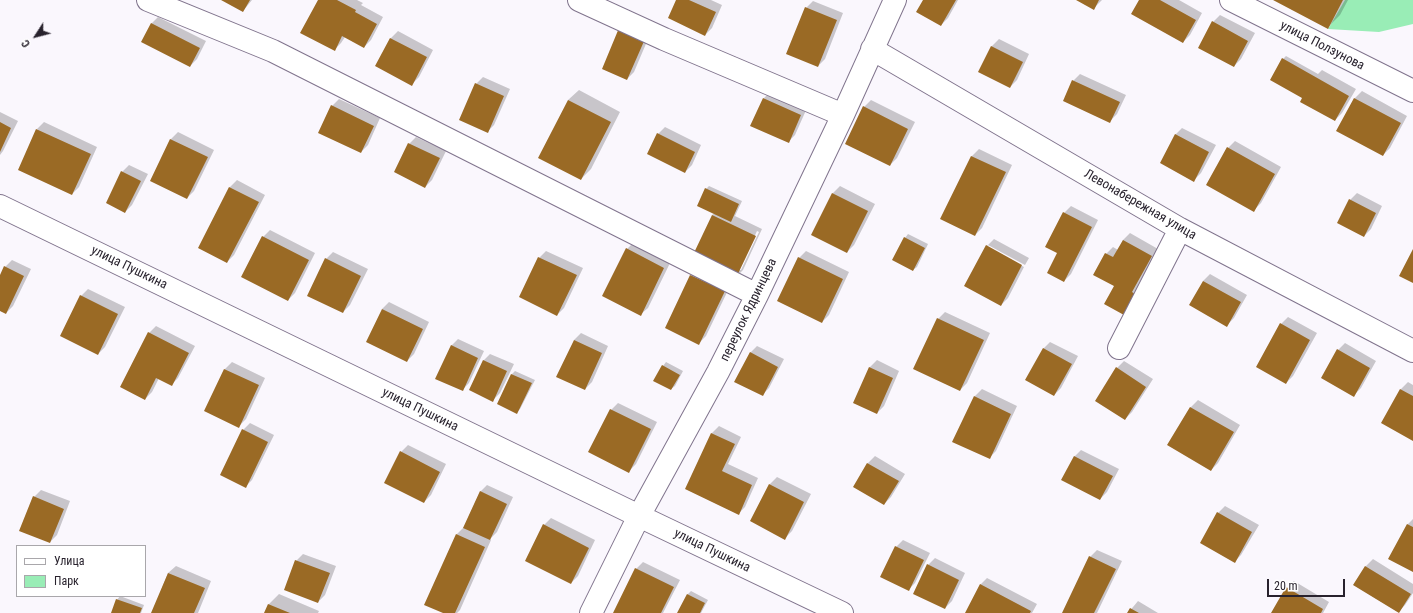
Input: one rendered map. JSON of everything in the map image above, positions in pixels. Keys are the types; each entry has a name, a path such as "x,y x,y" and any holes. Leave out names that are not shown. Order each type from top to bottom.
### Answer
{"street":[{"path":"148,0 273,51 757,295"},
{"path":"580,0 664,39 842,115"},
{"name":"переулок Ядринцева","path":"591,613 639,516 718,372 757,295 895,0"},
{"name":"улица Ползунова","path":"1232,0 1413,91"},
{"name":"Левонабережная улица","path":"872,49 1180,229 1413,351"},
{"name":"улица Пушкина","path":"0,206 842,613"},
{"path":"1119,348 1180,229"}],"green space":[{"path":"1345,0 1413,0 1413,24 1379,32 1328,29"}],"building":[{"path":"221,0 250,0 243,12"},
{"path":"318,0 337,0 356,10 355,12 377,24 364,48 342,36 335,51 300,33"},
{"path":"676,0 689,0 716,12 705,36 668,18"},
{"path":"923,0 956,0 941,26 916,12"},
{"path":"1076,0 1099,0 1094,10"},
{"path":"1139,0 1160,0 1196,20 1183,43 1131,14"},
{"path":"1273,0 1343,0 1328,29"},
{"path":"805,7 837,20 818,67 786,54"},
{"path":"1212,21 1248,41 1234,67 1198,48"},
{"path":"151,23 200,48 190,67 141,42"},
{"path":"619,28 645,39 627,80 602,69"},
{"path":"390,38 427,57 412,86 375,66"},
{"path":"991,46 1023,62 1010,88 978,72"},
{"path":"1282,58 1349,96 1335,121 1300,102 1302,98 1270,80"},
{"path":"1072,80 1120,102 1110,123 1063,101"},
{"path":"475,83 504,96 488,133 459,120"},
{"path":"763,98 801,115 789,143 750,126"},
{"path":"1354,98 1401,123 1383,156 1336,131"},
{"path":"568,100 611,122 581,180 538,158"},
{"path":"331,105 374,126 361,153 318,133"},
{"path":"863,106 908,129 890,166 845,144"},
{"path":"0,122 11,128 0,152"},
{"path":"36,129 91,154 72,195 18,170"},
{"path":"657,133 695,152 685,173 647,154"},
{"path":"1175,134 1209,152 1194,182 1160,163"},
{"path":"170,139 208,157 187,199 150,181"},
{"path":"408,143 440,158 425,188 394,172"},
{"path":"1227,147 1275,174 1254,212 1206,185"},
{"path":"971,156 1006,172 975,236 940,219"},
{"path":"121,171 141,181 125,213 106,203"},
{"path":"229,187 259,202 227,263 198,248"},
{"path":"705,188 739,204 731,222 697,206"},
{"path":"832,193 868,211 847,253 811,235"},
{"path":"1349,199 1376,213 1364,237 1337,223"},
{"path":"1063,212 1092,227 1064,282 1047,273 1057,253 1045,247"},
{"path":"712,215 756,236 736,278 692,257"},
{"path":"262,236 309,260 288,301 241,277"},
{"path":"904,237 925,248 913,271 892,260"},
{"path":"1123,240 1152,256 1132,292 1135,294 1124,315 1104,304 1114,286 1093,275 1105,253 1113,257"},
{"path":"986,245 1022,265 1001,306 964,286"},
{"path":"626,248 664,268 641,316 602,296"},
{"path":"1413,249 1413,283 1399,276"},
{"path":"538,257 577,275 557,316 519,297"},
{"path":"798,257 843,279 822,323 777,301"},
{"path":"325,258 361,276 343,313 307,296"},
{"path":"4,266 24,276 6,314 0,311 0,275"},
{"path":"690,275 725,291 699,345 665,328"},
{"path":"1203,281 1241,302 1227,327 1189,305"},
{"path":"80,295 118,314 98,355 60,336"},
{"path":"382,309 423,329 407,362 366,342"},
{"path":"937,318 984,340 960,391 913,369"},
{"path":"1280,323 1310,340 1286,384 1256,367"},
{"path":"148,332 189,353 172,386 156,378 145,400 120,387"},
{"path":"574,340 602,353 585,390 556,377"},
{"path":"451,345 478,358 463,391 435,379"},
{"path":"1043,348 1072,364 1054,396 1025,380"},
{"path":"1337,349 1370,368 1354,397 1321,378"},
{"path":"750,352 778,367 763,396 734,382"},
{"path":"483,360 507,371 493,402 469,390"},
{"path":"662,365 680,375 671,390 653,381"},
{"path":"869,367 893,378 877,414 853,403"},
{"path":"1116,367 1146,387 1125,420 1095,401"},
{"path":"224,369 259,385 239,428 204,411"},
{"path":"511,374 532,383 517,414 497,404"},
{"path":"1400,389 1413,396 1413,441 1381,423"},
{"path":"974,396 1011,414 990,459 952,442"},
{"path":"1190,407 1234,432 1211,471 1167,445"},
{"path":"610,409 651,429 629,473 588,452"},
{"path":"242,429 268,442 246,488 220,475"},
{"path":"711,433 735,444 722,471 752,485 739,515 685,489"},
{"path":"400,451 440,472 424,503 384,483"},
{"path":"1074,456 1113,476 1100,500 1061,480"},
{"path":"867,463 899,481 884,505 853,487"},
{"path":"769,484 804,502 785,540 750,521"},
{"path":"480,491 507,504 490,540 463,528"},
{"path":"33,496 64,509 50,543 19,531"},
{"path":"1217,512 1252,532 1235,563 1200,543"},
{"path":"543,524 589,548 571,584 525,561"},
{"path":"1407,524 1413,527 1413,572 1388,559"},
{"path":"456,534 485,547 455,613 443,613 424,605"},
{"path":"895,546 924,560 909,591 880,577"},
{"path":"1089,556 1116,569 1094,613 1062,613"},
{"path":"295,560 330,573 318,603 284,590"},
{"path":"927,564 959,580 945,609 913,594"},
{"path":"1365,566 1411,594 1399,613 1353,585"},
{"path":"635,568 674,587 661,613 613,613"},
{"path":"168,573 205,588 194,613 151,613"},
{"path":"980,584 1031,611 1030,613 965,613"},
{"path":"1286,587 1323,609 1321,613 1271,613"},
{"path":"687,594 705,603 700,613 677,613"},
{"path":"116,599 142,608 140,613 111,613"},
{"path":"268,604 290,613 264,613"},
{"path":"1130,608 1139,613 1127,613"}]}
